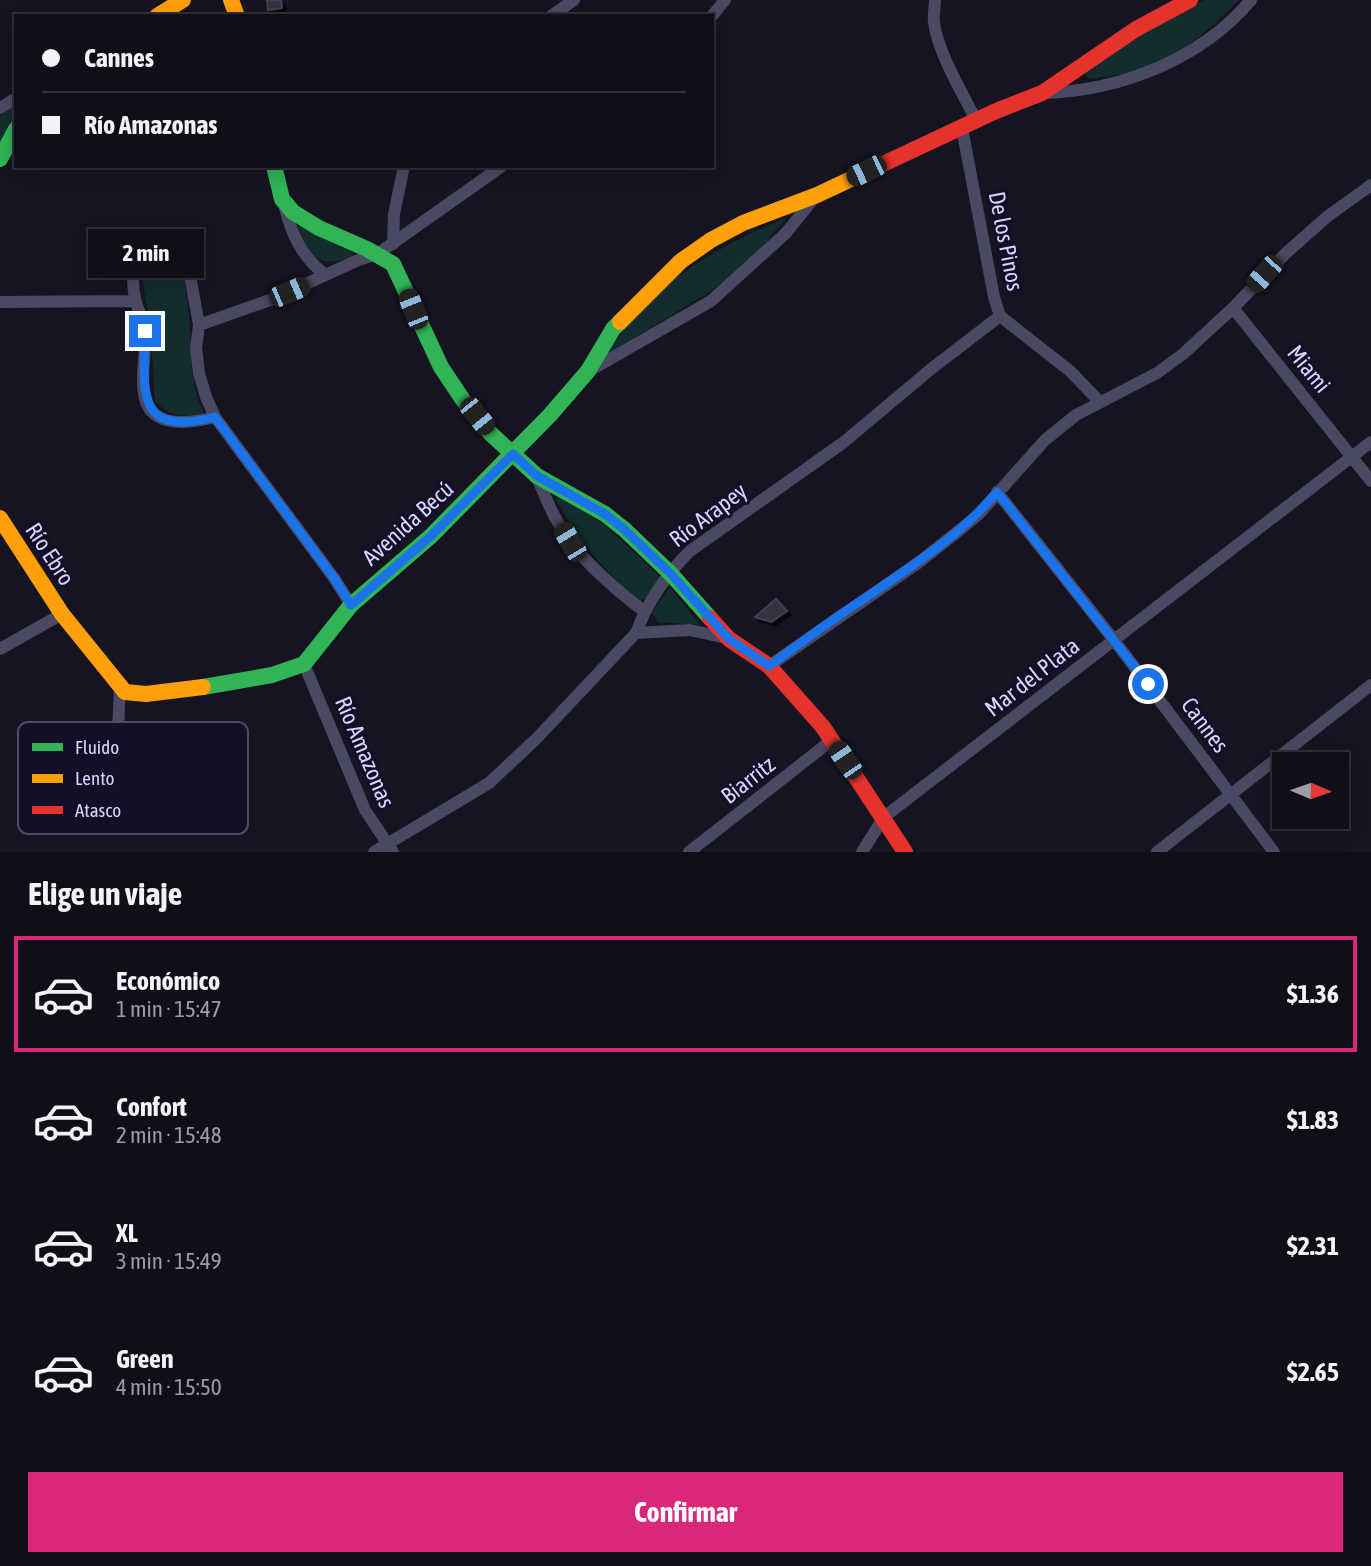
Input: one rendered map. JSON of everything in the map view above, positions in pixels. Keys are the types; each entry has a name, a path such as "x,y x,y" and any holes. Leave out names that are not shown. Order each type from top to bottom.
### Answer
{"street":[{"path":"160,14 183,0"},
{"path":"554,14 574,0"},
{"path":"714,14 725,0"},
{"name":"De los Pinos","path":"935,0 934,23 969,124 994,297 1000,317 1070,371 1099,401"},
{"name":"Avenida Becú","path":"304,664 351,605 431,536 513,454 589,371 613,329 681,261 743,223 817,195 1042,93 1136,29 1189,0"},
{"path":"1042,93 1076,92 1154,70 1197,46 1251,0"},
{"path":"0,159 14,133"},
{"path":"275,168 291,232 298,246 325,275"},
{"path":"393,244 394,214 404,168"},
{"path":"199,325 273,299 379,253 499,168"},
{"path":"769,666 918,563 979,513 1045,440 1076,415 1157,373 1183,354 1285,254 1328,216 1371,185"},
{"path":"589,371 710,300 761,258 817,195"},
{"path":"284,202 311,223 379,253 393,264 427,341 449,378 490,433 537,476 605,514 625,530 671,574 729,639 769,666 832,740 905,852"},
{"path":"215,417 196,422 176,422 160,418 150,411 145,398 145,331 142,314 135,301 133,283 139,254 148,243 159,239 171,241 186,253 199,325 196,348 199,373 215,417 351,605"},
{"path":"0,302 135,301"},
{"name":"Miami","path":"1233,307 1371,481"},
{"name":"Río Arapey","path":"374,852 390,849 489,783 536,739 636,633 644,611 690,551 844,442 931,369 1000,317"},
{"name":"Mar del Plata","path":"862,852 884,817 1371,442"},
{"path":"537,476 545,498 570,542 627,599 644,611"},
{"name":"Cannes","path":"997,492 1114,640 1274,852"},
{"name":"Río Ebro","path":"0,518 62,614 120,688"},
{"path":"0,649 62,614"},
{"path":"636,633 690,631 729,639"},
{"path":"118,722 120,688 130,694 153,693 285,672 304,664"},
{"name":"Río Amazonas","path":"304,664 365,810 390,849"},
{"path":"1157,852 1371,685"},
{"name":"Biarritz","path":"689,852 832,740"}],"green space":[{"path":"1205,0 1239,0 1194,41 1154,65 1128,73 1090,79 1084,74 1146,31"},
{"path":"14,105 14,120 0,143 0,116"},
{"path":"787,217 758,252 716,288 607,354 644,307 686,271 733,242"},
{"path":"301,226 353,253 352,256 332,262 317,257 301,237 297,227"},
{"path":"161,247 176,253 181,260 189,313 194,382 204,412 201,415 176,414 155,401 143,276 148,253"},
{"path":"555,497 581,508 606,526 660,577 647,599 636,600 601,564 571,526"},
{"path":"670,587 700,625 658,622 652,613"}],"building":[{"path":"267,0 281,0 282,8 268,10"},
{"path":"776,599 787,611 771,622 755,617"}],"traffic: fast":[{"path":"0,159 14,133"},
{"path":"274,168 282,199 293,212 319,228 367,249 393,264 441,367 490,433 537,476 605,514 625,530 671,574 710,618"},
{"path":"203,687 272,675 304,664 351,605 431,536 550,415 588,371 620,322"}],"traffic: slow":[{"path":"160,14 183,0"},
{"path":"231,0 236,14"},
{"path":"620,322 681,261 711,240 743,223 817,195 866,172"},
{"path":"0,518 62,614 125,692 146,694 203,687"}],"traffic: jam":[{"path":"866,172 996,111 1042,93 1136,29 1190,0"},
{"path":"710,618 729,639 769,666 823,727 905,852"}],"route":[{"path":"145,331 145,398 150,411 160,418 176,422 196,422 215,417 351,605 431,536 513,454 537,476 605,514 625,530 671,574 729,639 769,666 918,563 979,513 997,492 1148,684"}]}
